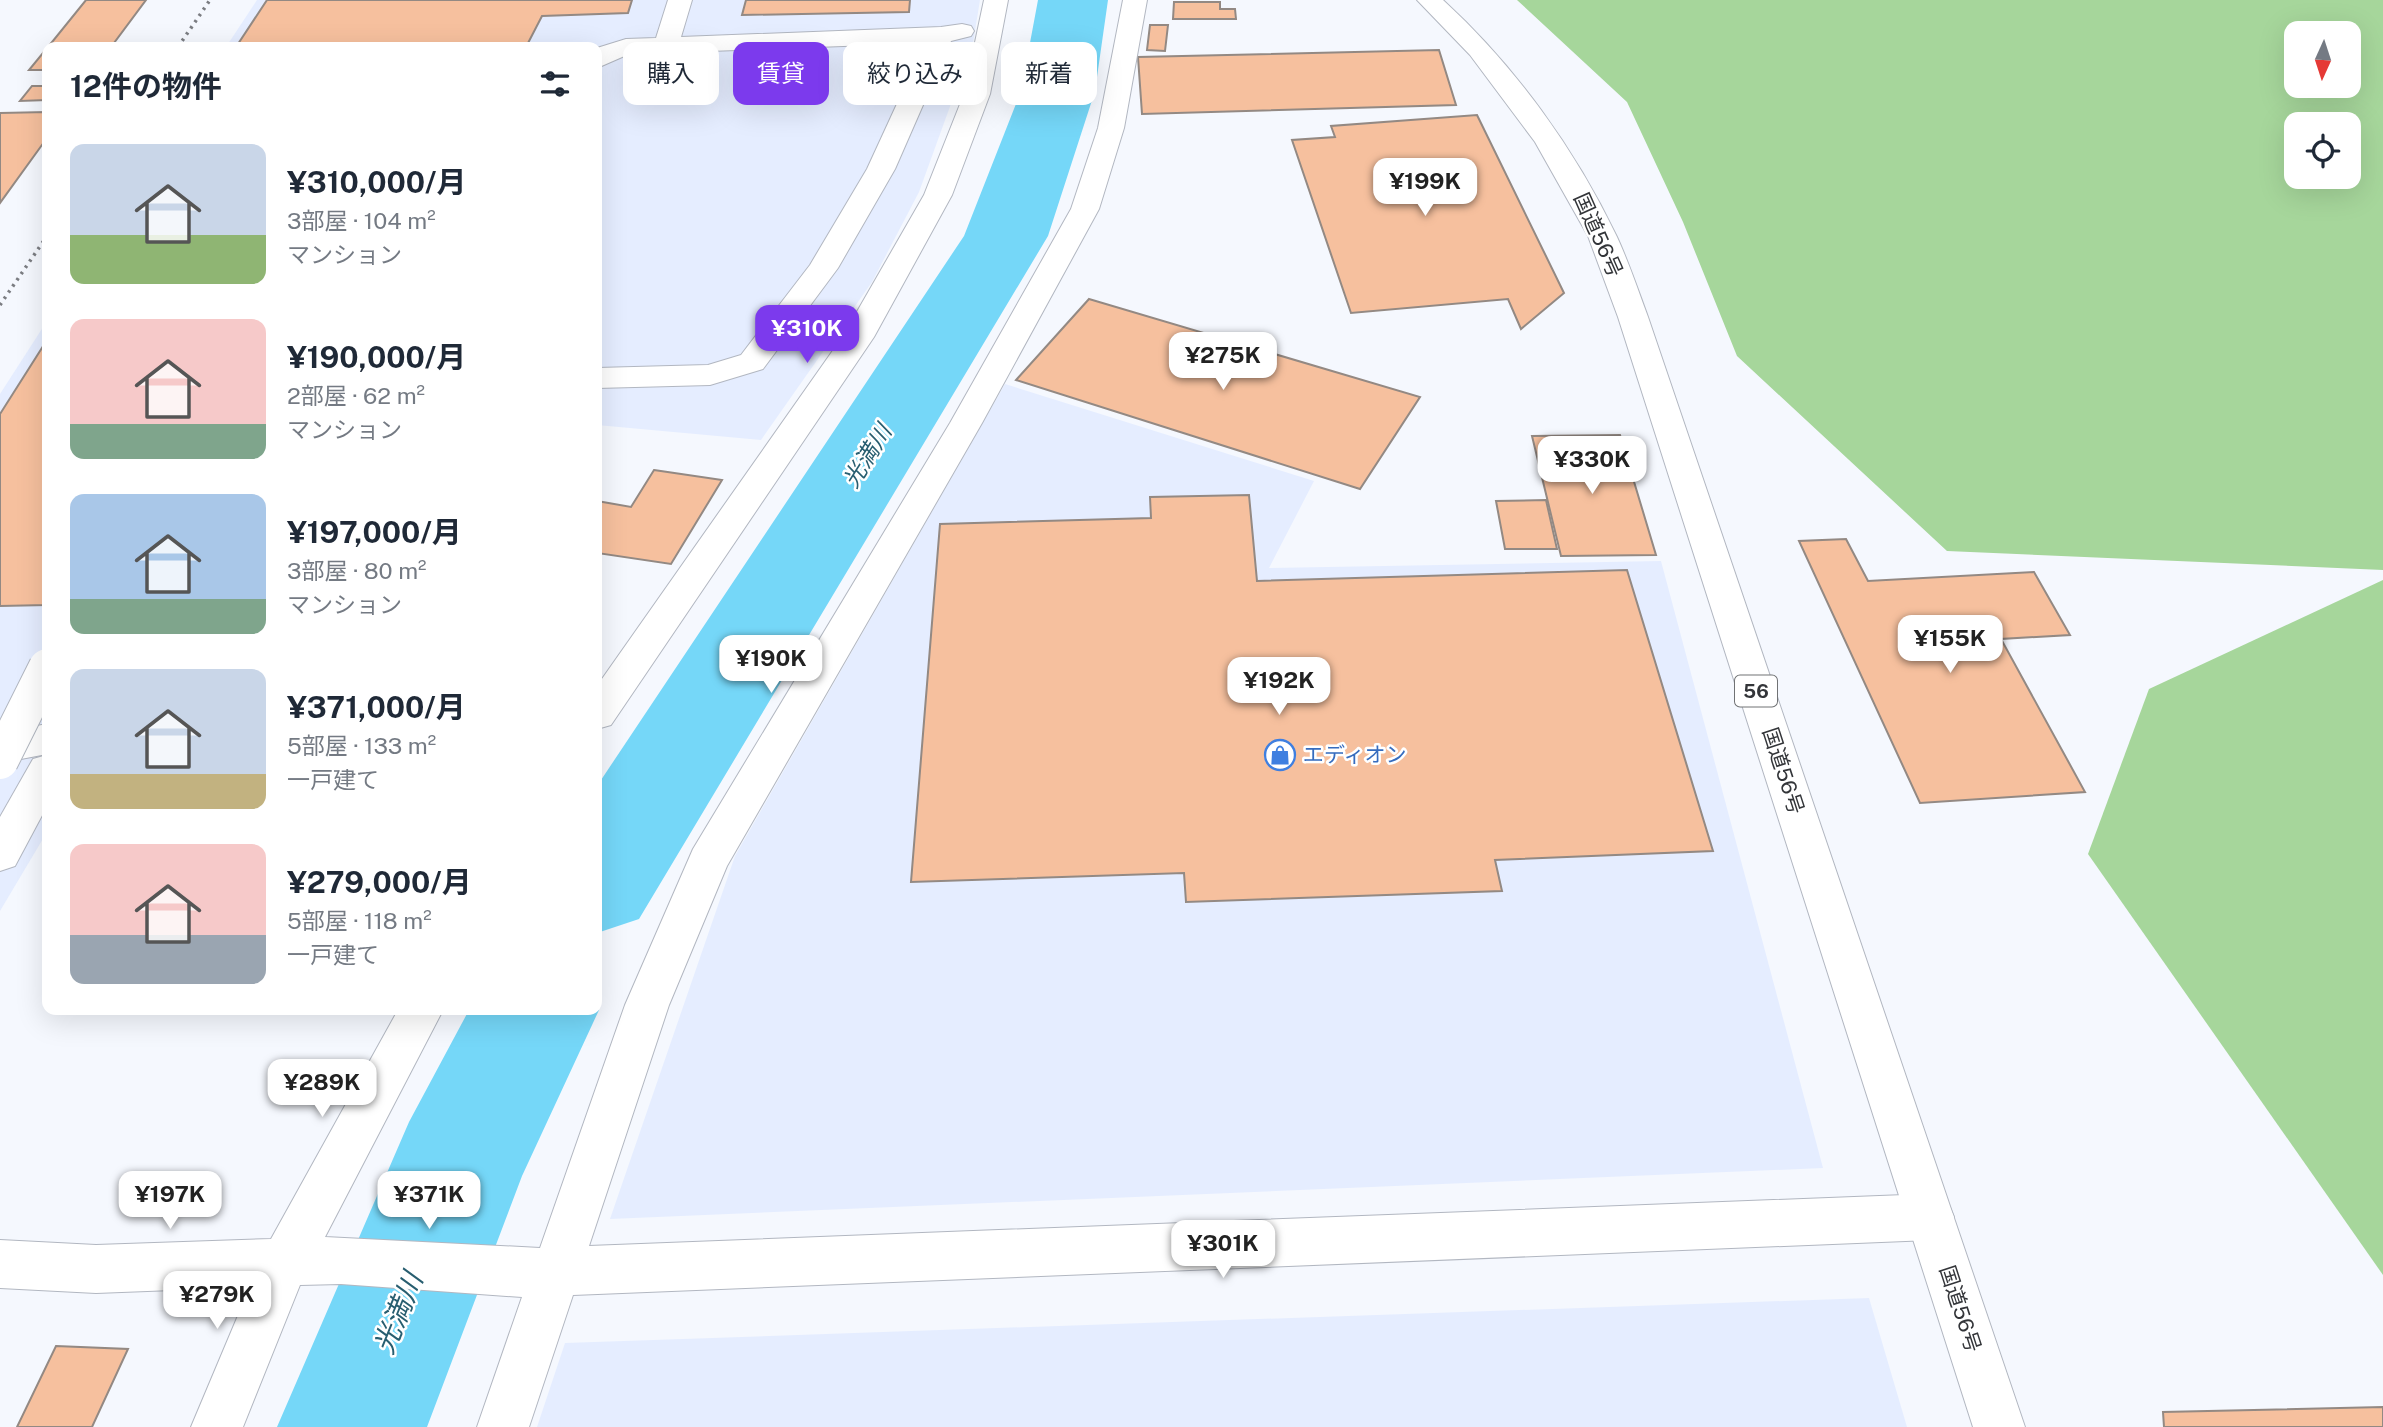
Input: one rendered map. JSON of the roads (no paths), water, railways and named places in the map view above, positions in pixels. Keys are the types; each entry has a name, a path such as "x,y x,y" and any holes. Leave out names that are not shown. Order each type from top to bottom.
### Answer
{"main road":[{"path":"667,42 680,0"},
{"path":"503,1427 535,1272 708,861 966,423 1085,209 1111,128 1135,0"},
{"name":"国道56号","path":"1429,0 1505,82 1575,185 1602,237 1633,317 1999,1427"},
{"path":"719,43 941,35 994,12"},
{"path":"602,708 858,337 938,195 977,94 994,12"},
{"path":"602,378 709,375 751,362 823,268 881,169 941,35"},
{"path":"602,55 623,48"},
{"path":"0,761 42,677"},
{"path":"0,748 42,739"},
{"path":"0,854 42,779"},
{"path":"217,1427 285,1262 418,1015"},
{"path":"0,1264 96,1269 341,1260 535,1272 1930,1217"}],"waterway":[{"name":"光満川","path":"602,876 1006,236 1058,91 1073,0"},
{"name":"光満川","path":"352,1427 457,1167 533,1015"}],"railway":[{"path":"181,42 210,0"},
{"path":"0,305 42,243"}],"place":[{"name":"エディオン","path":"1280,755"}]}
